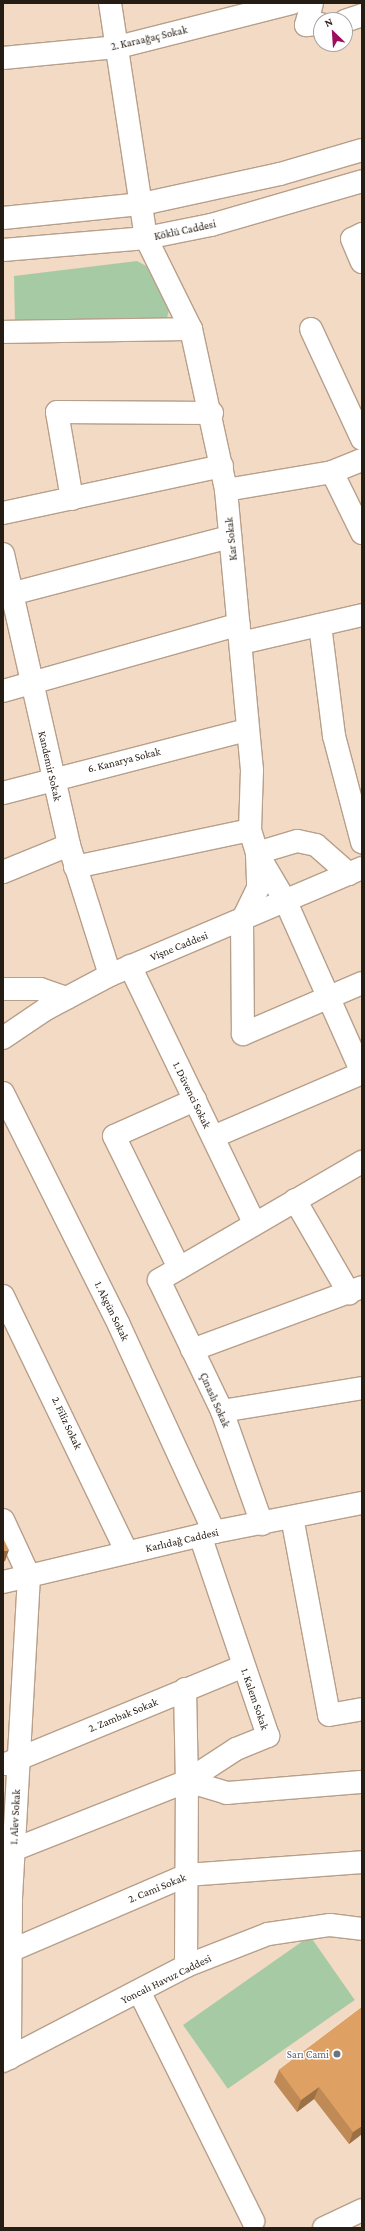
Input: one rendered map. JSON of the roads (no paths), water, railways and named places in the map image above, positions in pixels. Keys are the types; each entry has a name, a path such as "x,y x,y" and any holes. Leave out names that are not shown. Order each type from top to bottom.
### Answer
{"main road":[{"name":"Kar Sokak","path":"110,3 118,47 146,238 191,329 212,412 222,466 226,490 240,633 246,730 252,770 250,830 257,853 286,902 362,1073"},
{"name":"2. Karaağaç Sokak","path":"3,58 118,47 292,3"},
{"path":"312,3 306,25 313,25"},
{"path":"3,218 142,204 280,174 362,150"},
{"name":"Köklü Caddesi","path":"3,250 146,238 211,225 362,181"},
{"path":"357,237 362,262"},
{"path":"3,332 191,329"},
{"path":"311,329 362,439"},
{"path":"72,499 57,412 212,412"},
{"path":"226,490 332,472 362,460"},
{"path":"3,513 222,466"},
{"path":"332,472 362,533"},
{"path":"7,595 230,537"},
{"name":"Kandemir Sokak","path":"3,554 7,595 32,683 52,778 69,845 110,975"},
{"path":"3,691 240,633 320,625 362,615"},
{"path":"320,625 334,736 362,842"},
{"name":"6. Kanarya Sokak","path":"3,793 52,778 246,730"},
{"path":"75,867 250,830"},
{"path":"257,853 297,841 316,845 356,871"},
{"path":"3,872 69,845"},
{"name":"Kar Sokak","path":"242,921 258,888 257,853"},
{"name":"Vişne Caddesi","path":"3,1038 66,998 110,975 242,921 356,871"},
{"path":"242,921 243,1034 362,983"},
{"name":"1. Düvenci Sokak","path":"130,966 254,1223"},
{"path":"3,989 40,989 66,998"},
{"path":"213,1137 362,1073"},
{"name":"1. Akgün Sokak","path":"3,1093 119,1325 207,1534"},
{"path":"195,1100 114,1136 179,1268 254,1223 362,1162"},
{"path":"192,1350 355,1290 295,1200"},
{"name":"Çınaslı Sokak","path":"179,1268 159,1280 222,1411 262,1524"},
{"name":"2. Filiz Sokak","path":"3,1296 127,1552"},
{"path":"222,1411 362,1388"},
{"name":"Karlıdağ Caddesi","path":"3,1582 207,1534 262,1524 362,1502"},
{"path":"292,1517 329,1715 362,1709"},
{"path":"3,1520 29,1576"},
{"name":"1. Kalem Sokak","path":"187,1781 236,1749 268,1736 244,1666 207,1534"},
{"name":"1. Alev Sokak","path":"6,2059 10,1951 7,1901 13,1850 11,1762 29,1576"},
{"name":"2. Zambak Sokak","path":"11,1762 185,1689 244,1666"},
{"path":"185,1689 187,1781 186,1966"},
{"path":"13,1850 187,1781 234,1793 362,1782"},
{"name":"2. Cami Sokak","path":"10,1951 187,1875 362,1862"},
{"name":"Yoncalı Havuz Caddesi","path":"6,2059 186,1966 268,1934 330,1925 362,1929"},
{"path":"139,1991 253,2221"},
{"path":"324,2228 362,2210"}],"place":[{"name":"Sarı Cami","path":"337,2054"}]}
